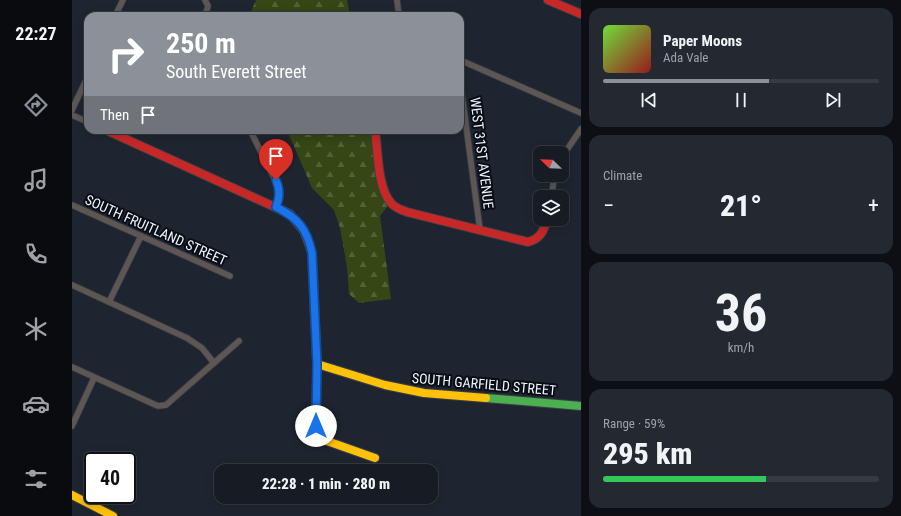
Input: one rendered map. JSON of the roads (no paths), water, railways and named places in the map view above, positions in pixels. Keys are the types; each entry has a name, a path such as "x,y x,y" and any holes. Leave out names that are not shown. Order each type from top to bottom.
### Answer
{"street":[{"path":"117,12 122,0"},
{"path":"397,0 398,12"},
{"path":"548,0 581,14"},
{"path":"206,1 207,12"},
{"path":"464,63 581,113"},
{"path":"72,110 84,84"},
{"name":"WEST 31ST AVENUE","path":"464,110 480,230"},
{"path":"72,115 84,120"},
{"path":"569,147 581,129"},
{"path":"115,134 276,207 290,214 300,224 308,237 312,253 317,364 316,426 320,438 375,458"},
{"path":"252,134 279,188 280,196 276,207"},
{"path":"376,134 382,183 385,194 390,202 400,209 528,242 540,237 545,226"},
{"name":"SOUTH FRUITLAND STREET","path":"72,205 230,276"},
{"path":"109,302 141,236"},
{"path":"72,284 187,338 202,348 214,363"},
{"path":"72,367 158,406 163,406 239,341"},
{"name":"SOUTH GARFIELD STREET","path":"317,364 385,385 424,393 581,406"},
{"path":"72,426 94,378"},
{"path":"72,495 113,516"}]}
